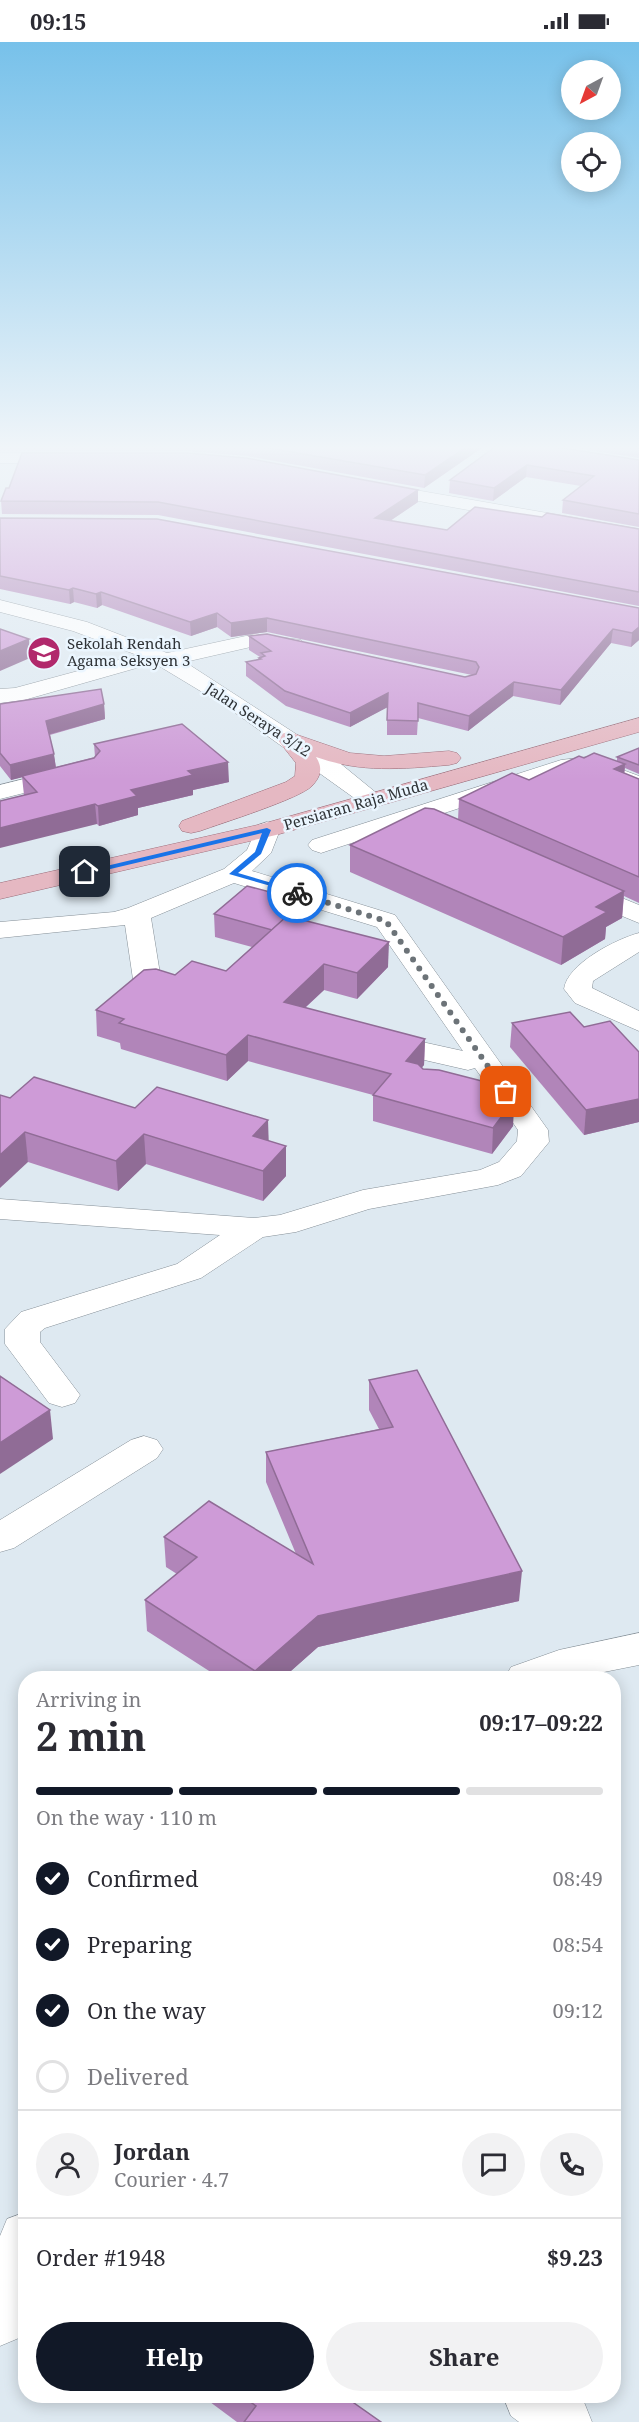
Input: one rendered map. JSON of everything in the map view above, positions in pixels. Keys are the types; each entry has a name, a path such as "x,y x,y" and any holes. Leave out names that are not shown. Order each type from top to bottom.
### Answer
{"main road":[{"name":"Persiaran Raja Muda","path":"0,871 191,826 354,784 639,706"},
{"name":"Persiaran Raja Muda","path":"0,891 267,830 634,728"},
{"path":"289,739 325,754 347,760 384,763 448,758"},
{"path":"191,826 296,787 307,780 310,773 308,763 289,739"}],"street":[{"name":"Jalan Seraya 3/12","path":"0,606 40,615 109,637 160,658 289,739 373,800"},
{"path":"0,696 16,695 160,658 255,640 310,649"},
{"path":"321,845 569,765 588,764 639,784"},
{"path":"0,792 87,770"},
{"path":"416,816 448,830"},
{"path":"0,930 115,920 136,914 233,874 258,853 267,830"},
{"path":"0,1209 254,1228 284,1225 363,1200 487,1178 510,1169 533,1142 533,1130 473,1057 386,921 233,874"},
{"path":"565,882 639,915"},
{"path":"136,914 148,986"},
{"path":"639,941 591,968 579,979 578,989 585,997 639,1022"},
{"path":"404,1047 473,1057"},
{"path":"442,1080 473,1057"},
{"path":"62,1395 23,1344 22,1329 33,1320 189,1271 254,1228"},
{"path":"0,1538 144,1449"},
{"path":"545,1671 639,1649"},
{"path":"0,2229 18,2230"},
{"path":"0,2319 18,2262"},
{"path":"540,2403 564,2422"}],"building":[{"path":"0,558 369,558 639,608 639,627 632,633 613,629 561,690 514,682 469,716 418,703 418,721 387,720 388,693 350,713 285,691 246,662 261,659 259,658 265,656 261,653 271,651 249,636 267,634 465,677 476,674 479,667 476,662 267,618 231,623 217,613 190,622 101,592 96,594 73,588 69,590 0,576"},
{"path":"458,558 639,558 639,592"},
{"path":"0,629 29,639 0,651"},
{"path":"101,689 104,704 46,721 54,754 10,765 0,753 0,704"},
{"path":"182,724 228,762 188,771 193,775 131,790 137,796 0,828 0,801 37,792 22,776 94,758 100,751 94,744"},
{"path":"639,748 639,765 617,757"},
{"path":"594,753 625,764 614,769 639,779 639,877 459,799 512,773 529,780 579,756 584,758"},
{"path":"425,808 434,809 624,891 596,907 607,912 563,937 350,845"},
{"path":"247,886 304,901 272,930 214,914"},
{"path":"287,916 389,942 357,973 324,964 284,1002 425,1039 406,1061 418,1064 423,1069 439,1070 505,1087 514,1100 493,1128 373,1095 391,1074 248,1035 226,1055 119,1023 124,1019 96,1010 144,970 156,969 175,975 192,961 226,971"},
{"path":"570,1012 584,1027 610,1021 639,1052 639,1099 586,1110 512,1023"},
{"path":"34,1077 135,1108 157,1087 268,1120 253,1136 286,1146 263,1171 144,1134 116,1161 25,1132 0,1155 0,1095 10,1098"},
{"path":"417,1370 522,1571 318,1616 255,1671 145,1600 197,1557 164,1537 209,1501 313,1564 266,1452 393,1427 369,1380"},
{"path":"0,1376 50,1410 0,1443"},
{"path":"252,2403 354,2403 381,2422 244,2422 256,2406"}],"way so far":[{"path":"297,893 386,921 506,1092"}],"place":[{"name":"Sekolah Rendah Agama Seksyen 3","path":"44,653"}],"route":[{"path":"85,872 267,830 258,853 233,874 297,893"}]}
